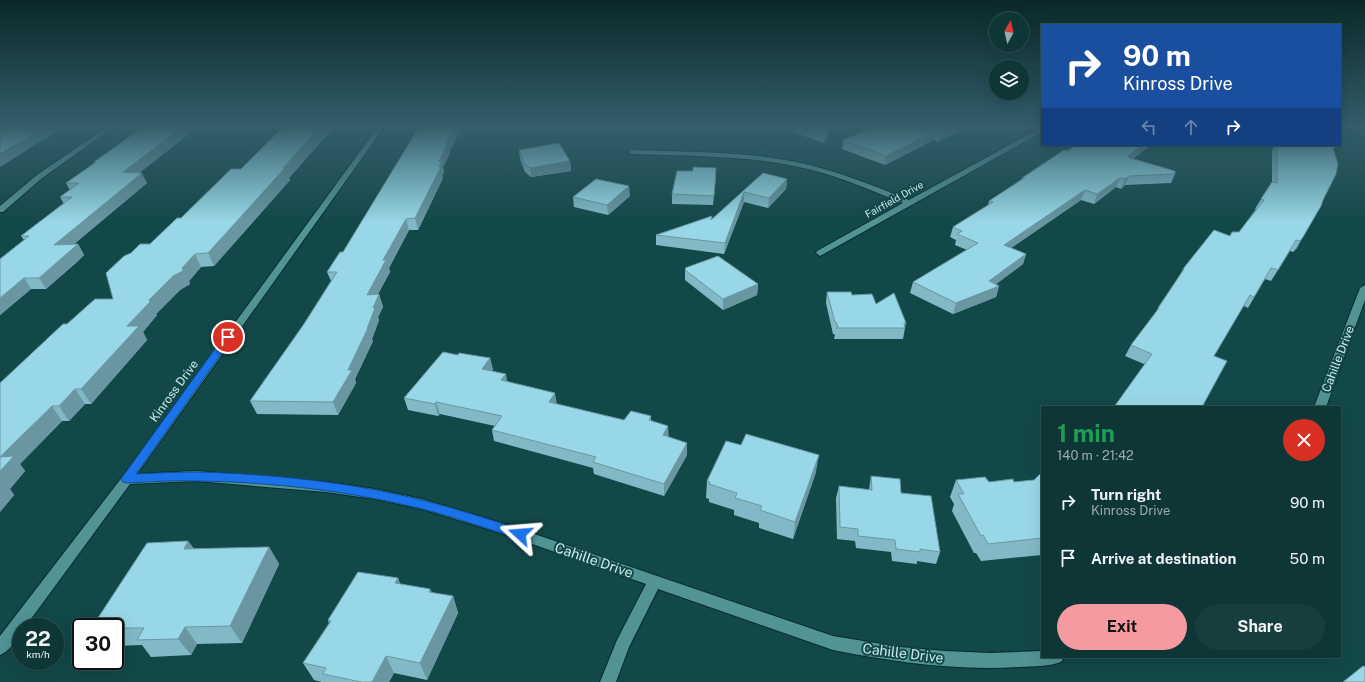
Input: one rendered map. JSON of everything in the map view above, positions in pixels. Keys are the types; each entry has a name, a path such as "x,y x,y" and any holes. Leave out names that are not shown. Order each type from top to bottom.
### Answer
{"street":[{"path":"0,210 18,191 64,159"},
{"name":"Kinross Drive","path":"0,648 127,479 358,159"},
{"path":"756,159 794,164 835,174 908,203"},
{"name":"Fairfield Drive","path":"820,253 988,159"},
{"name":"Cahille Drive","path":"1320,406 1365,288"},
{"name":"Cahille Drive","path":"127,479 196,476 326,487 375,494 422,504 505,529 834,643 882,653 954,660 1041,658"},
{"path":"608,682 622,645 655,581"}],"building":[{"path":"98,159 141,159 123,172 142,173 54,245 78,244 39,278 24,278 0,298 0,259 29,236 21,236 72,197 60,197 79,183 66,183 96,162 94,162"},
{"path":"251,159 291,159 283,168 285,168 208,253 195,254 182,268 183,271 173,276 149,300 150,302 127,326 139,326 81,389 75,389 59,406 52,406 0,457 0,383 63,324 67,324 95,299 113,299 106,273 124,256 131,253 140,244 150,244 177,218 181,218 231,169 241,169"},
{"path":"400,159 440,159 439,161 442,161 439,167 441,167 415,218 406,219 383,260 386,260 367,295 379,294 367,329 368,328 348,370 352,370 333,402 250,401 304,324 337,272 327,272 340,252 343,252"},
{"path":"522,159 569,159 570,161 530,168 524,163"},
{"path":"1051,159 1133,159 1175,171 1175,174 1129,176 1125,179 1120,178 1097,194 1085,190 1004,245 1026,254 989,281 999,286 956,303 913,282 978,243 957,234 962,231 953,227 993,202 989,201 1024,178 1022,178"},
{"path":"1277,159 1336,159 1338,164 1336,174 1321,206 1303,237 1300,241 1296,240 1278,270 1271,268 1254,297 1250,295 1214,356 1227,361 1203,406 1115,406 1152,354 1131,345 1159,308 1183,269 1214,230 1230,236 1232,232 1239,232 1264,200 1261,199 1272,182 1277,183"},
{"path":"693,167 716,168 714,196 672,194 677,171 693,171"},
{"path":"763,173 787,179 769,198 744,192 725,243 656,235 712,216 711,220"},
{"path":"596,179 629,186 607,205 573,197"},
{"path":"718,256 758,284 723,299 685,270 685,268"},
{"path":"827,292 851,292 852,295 872,294 876,304 894,293 906,323 904,323 905,328 836,328 838,327 835,322"},
{"path":"443,352 490,358 482,369 506,374 501,380 555,393 549,402 624,420 631,411 651,416 649,420 668,426 663,435 687,443 664,484 593,462 596,457 492,430 502,416 436,402 435,404 404,398"},
{"path":"746,434 819,455 795,522 760,510 762,506 735,498 737,493 709,484 710,482 707,481 726,441 741,445"},
{"path":"14,456 0,471 0,457"},
{"path":"1040,474 1041,538 988,544 983,535 981,536 958,494 964,494 956,480 985,477 989,482 1013,479 1014,482 1034,480"},
{"path":"871,476 900,479 901,493 931,496 940,552 920,549 920,552 896,549 895,540 858,536 858,529 840,527 839,486 872,490"},
{"path":"188,541 184,549 269,547 230,626 185,627 178,639 137,640 144,628 124,628 124,618 98,618 147,543"},
{"path":"358,572 398,578 395,583 430,589 429,592 453,596 420,663 386,656 372,682 361,682 323,674 326,668 303,663 331,621 328,620"},
{"path":"1363,666 1365,667 1365,682 1343,682"}],"route":[{"path":"228,337 127,479 196,476 326,487 375,494 422,504 520,534"}]}
